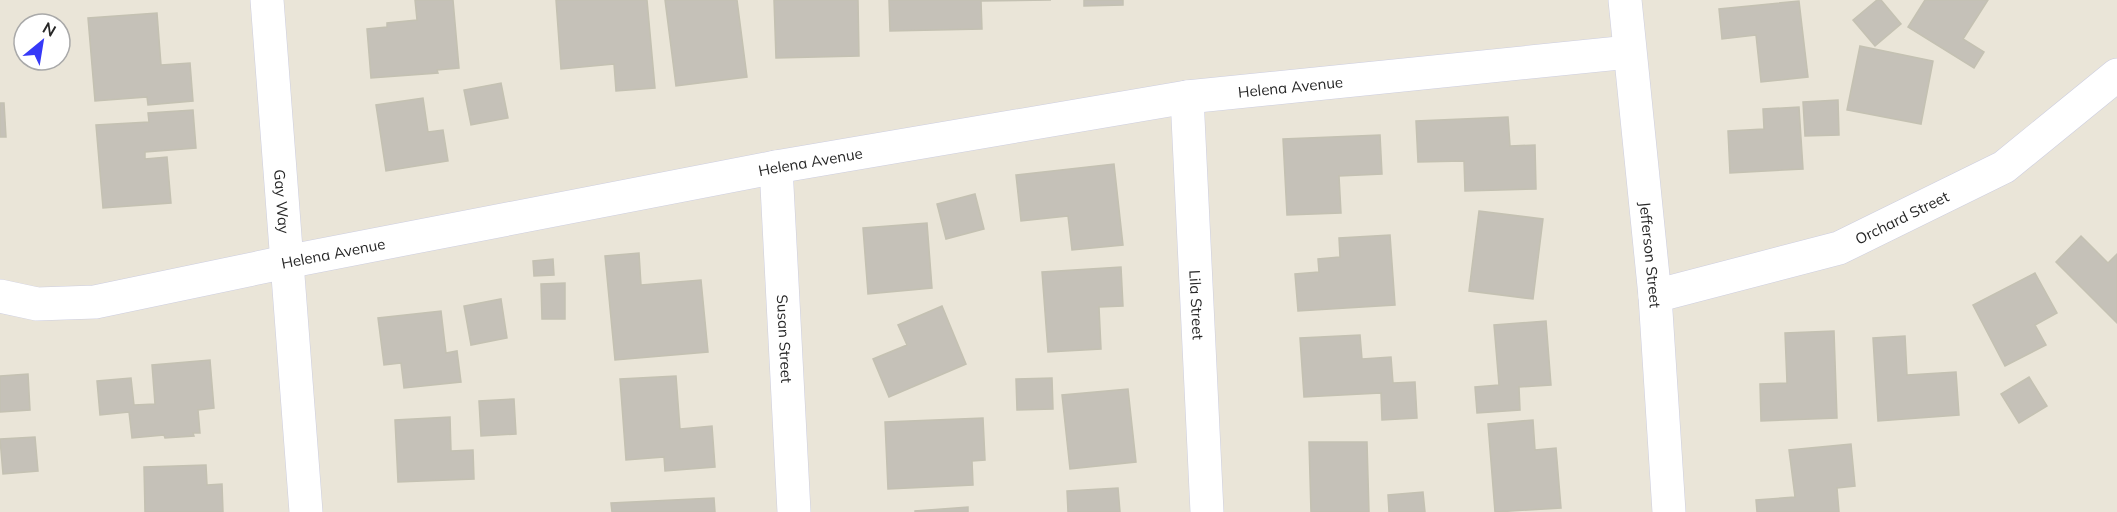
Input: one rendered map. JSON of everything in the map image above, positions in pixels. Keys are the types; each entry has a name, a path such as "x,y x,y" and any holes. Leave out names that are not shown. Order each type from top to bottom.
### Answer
{"street":[{"name":"Gay Way","path":"267,0 306,512"},
{"name":"Jefferson Street","path":"1625,0 1655,296 1669,512"},
{"name":"Helena Avenue","path":"0,296 37,304 95,302 286,262 776,167 1187,98 1629,52"},
{"name":"Orchard Street","path":"1655,296 1839,248 2004,167 2117,75"},
{"name":"Lila Street","path":"1187,98 1207,512"},
{"name":"Susan Street","path":"776,167 794,512"}],"building":[{"path":"415,0 453,0 459,68 437,70 438,73 371,78 367,29 387,27 387,23 417,20"},
{"path":"556,0 647,0 655,88 616,91 614,64 561,69"},
{"path":"665,0 737,0 747,77 676,86"},
{"path":"774,0 858,0 859,56 776,58"},
{"path":"889,0 1051,0 981,1 982,29 890,31"},
{"path":"1084,0 1123,0 1123,5 1084,6"},
{"path":"1877,0 1881,0 1901,24 1875,46 1853,20"},
{"path":"1925,0 1988,0 1963,39 1984,52 1974,68 1908,27"},
{"path":"1799,1 1808,77 1761,82 1756,35 1722,39 1719,9"},
{"path":"157,13 161,65 190,63 193,101 148,105 147,97 95,101 88,18"},
{"path":"1860,46 1933,61 1921,124 1847,110"},
{"path":"501,83 508,118 471,125 464,90"},
{"path":"423,98 428,132 443,130 448,161 386,171 376,105"},
{"path":"1838,100 1839,135 1805,136 1803,102"},
{"path":"0,103 4,103 6,137 0,137"},
{"path":"1799,107 1803,169 1730,173 1728,131 1764,129 1763,109"},
{"path":"193,110 196,148 145,152 145,159 167,157 171,203 103,208 96,125 149,122 148,113"},
{"path":"1508,117 1510,146 1535,145 1536,189 1465,191 1464,161 1418,162 1416,121"},
{"path":"1380,135 1382,174 1339,176 1341,213 1287,215 1283,139"},
{"path":"1114,164 1123,245 1072,250 1068,216 1021,221 1016,175"},
{"path":"975,194 984,229 946,239 937,204"},
{"path":"1479,211 1543,219 1533,299 1469,291"},
{"path":"927,223 932,288 868,294 863,228"},
{"path":"1390,235 1395,305 1298,311 1295,274 1319,272 1318,259 1340,257 1339,238"},
{"path":"2081,236 2108,263 2117,254 2117,323 2056,262"},
{"path":"639,253 641,285 701,280 708,352 615,360 605,256"},
{"path":"553,259 554,275 534,276 533,261"},
{"path":"1121,267 1123,306 1099,307 1101,349 1048,352 1042,272"},
{"path":"2035,273 2057,313 2035,325 2046,345 2005,366 1973,305"},
{"path":"565,283 565,319 542,319 541,284"},
{"path":"501,299 507,338 471,345 464,306"},
{"path":"942,306 966,364 889,397 873,359 907,345 898,325"},
{"path":"441,311 446,353 457,351 461,382 404,388 401,363 384,365 378,318"},
{"path":"1546,321 1551,385 1519,387 1520,410 1477,413 1475,387 1499,385 1494,325"},
{"path":"1834,331 1837,418 1761,421 1760,384 1787,383 1785,333"},
{"path":"1360,335 1362,359 1391,357 1393,383 1415,382 1417,418 1382,420 1381,393 1304,397 1300,338"},
{"path":"1905,336 1907,375 1956,372 1959,415 1878,421 1873,338"},
{"path":"210,360 214,408 198,410 200,433 193,433 194,436 165,438 164,435 132,438 129,412 100,415 97,381 131,378 134,405 155,404 152,365"},
{"path":"28,374 30,410 0,412 0,376"},
{"path":"676,376 680,429 712,426 715,467 665,471 664,457 626,460 620,379"},
{"path":"2029,377 2047,406 2019,423 2001,394"},
{"path":"1052,378 1053,409 1017,410 1016,379"},
{"path":"1128,389 1136,462 1070,469 1062,395"},
{"path":"514,399 516,434 481,436 479,401"},
{"path":"450,417 451,451 473,450 474,479 398,482 395,420"},
{"path":"983,418 985,460 972,461 973,485 888,489 885,422"},
{"path":"1533,420 1535,450 1556,448 1561,508 1495,512 1488,424"},
{"path":"35,437 38,471 3,474 0,439"},
{"path":"1309,442 1367,442 1369,512 1311,512"},
{"path":"1851,444 1855,486 1837,488 1839,512 1757,512 1756,500 1795,497 1789,450"},
{"path":"206,465 207,485 222,484 223,512 145,512 144,467"},
{"path":"1118,488 1120,512 1068,512 1067,491"},
{"path":"1423,492 1425,512 1389,512 1388,495"},
{"path":"714,498 715,512 612,512 611,503"},
{"path":"968,507 968,512 915,512 915,511"}]}
